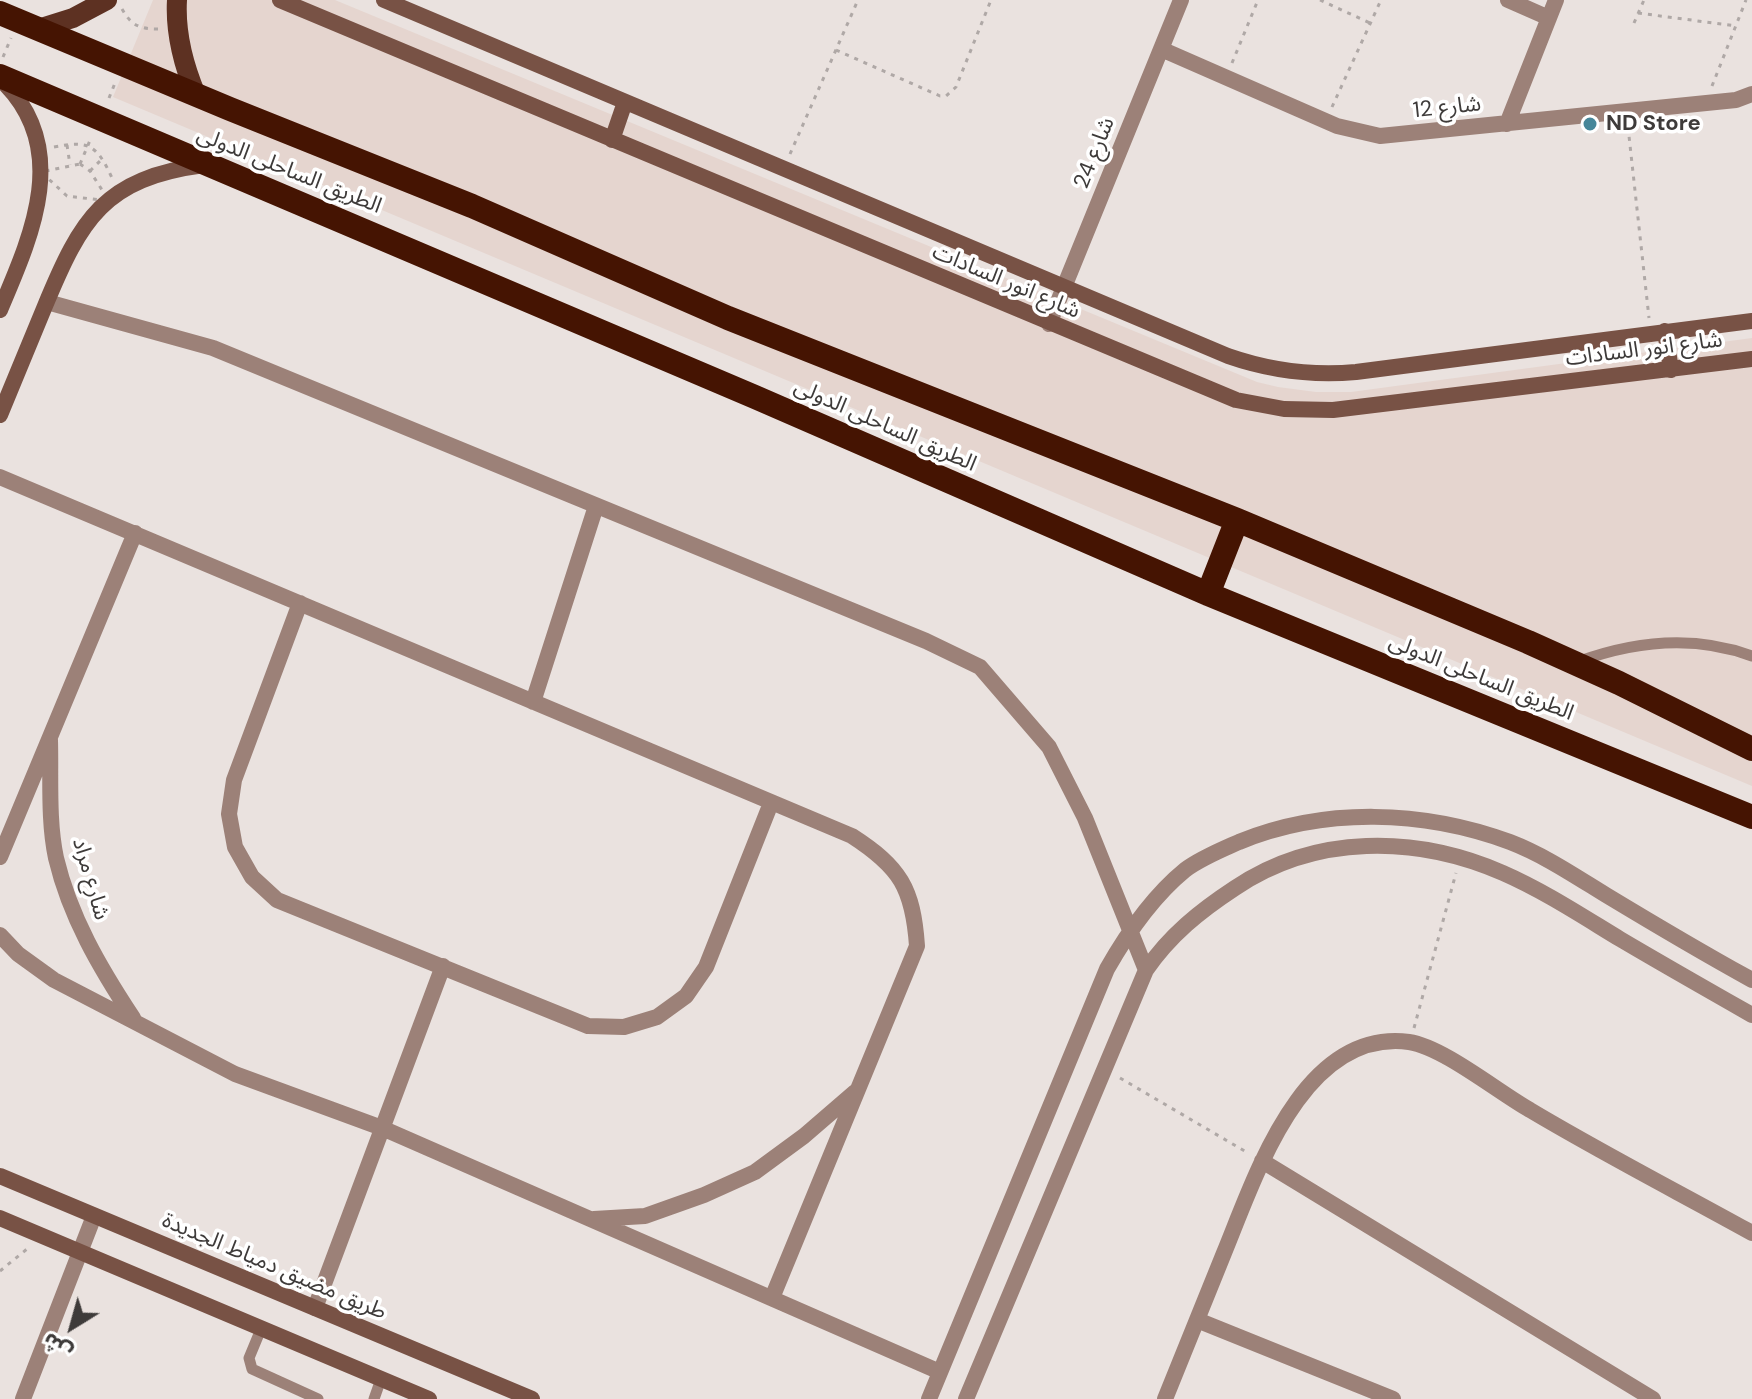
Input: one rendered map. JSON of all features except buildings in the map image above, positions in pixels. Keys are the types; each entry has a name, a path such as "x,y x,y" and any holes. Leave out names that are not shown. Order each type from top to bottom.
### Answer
{"highway":[{"name":"الطريق الساحلى الدولى","path":"19,21 472,206 757,330 1237,520 1575,663 1752,749"},
{"name":"الطريق الساحلى الدولى","path":"0,78 517,294 1208,594 1752,817"},
{"path":"1208,594 1237,520"}],"main road":[{"path":"19,21 73,18 107,0"},
{"path":"177,0 181,58 196,95"},
{"name":"شارع انور السادات","path":"280,0 1212,392 1248,403 1284,409 1333,410 1752,359"},
{"name":"شارع انور السادات","path":"384,0 1228,356 1291,372 1356,372 1752,321"},
{"path":"0,78 17,96 27,113 41,172 34,225 4,288 0,310"},
{"path":"612,140 625,102"},
{"path":"0,415 73,242 84,225 113,196 149,176 206,165"},
{"path":"1658,332 1671,370"},
{"name":"طريق مضيق دمياط الجديدة","path":"0,1176 532,1399"},
{"path":"0,1218 429,1399"}],"street":[{"name":"شارع 24","path":"1049,324 1181,0"},
{"path":"1508,0 1549,18"},
{"path":"1507,124 1556,0"},
{"name":"شارع 12","path":"1161,49 1350,131 1380,136 1747,97"},
{"path":"47,302 213,348 926,641 980,667 1049,747 1085,818 1146,970"},
{"path":"0,477 852,836 881,854 902,880 915,912 917,946 772,1298"},
{"path":"533,702 596,506"},
{"path":"0,857 135,533"},
{"path":"300,603 234,780 229,814 235,847 252,877 277,900 588,1026 624,1027 657,1017 686,996 706,967 771,803"},
{"name":"شارع مراد","path":"50,735 56,855 74,916 101,970 135,1021"},
{"path":"929,1399 1107,969 1131,928 1156,898 1187,869 1218,851 1267,831 1318,819 1371,816 1469,829 1513,843 1554,864 1752,980"},
{"path":"966,1399 1146,970 1174,933 1251,877 1290,859 1332,848 1374,844 1417,848 1460,858 1501,872 1540,891 1752,1015"},
{"path":"0,935 18,954 54,980 235,1074 382,1128 940,1372"},
{"path":"315,1308 443,966"},
{"path":"1165,1399 1262,1161 1285,1118 1310,1085 1341,1057 1374,1044 1410,1042 1442,1055 1530,1110 1752,1233"},
{"path":"591,1219 645,1216 704,1195 755,1172 804,1136 859,1089"},
{"path":"1262,1161 1653,1399"},
{"path":"23,1399 94,1216"},
{"path":"1197,1320 1393,1399"}],"lane":[{"path":"1575,663 1628,646 1656,642 1713,645 1752,656"},
{"path":"261,1329 249,1358 252,1369 318,1399"},
{"path":"374,1399 381,1379"}],"path":[{"path":"116,0 132,24 141,29 177,30"},
{"path":"784,169 858,0"},
{"path":"836,50 946,96 956,87 991,0"},
{"path":"1226,78 1258,0"},
{"path":"1320,0 1370,23"},
{"path":"1326,121 1381,0"},
{"path":"1634,23 1644,0"},
{"path":"1706,103 1746,0"},
{"path":"1638,13 1736,26"},
{"path":"0,64 19,21"},
{"path":"206,165 230,109"},
{"path":"1627,111 1658,332"},
{"path":"67,144 70,165"},
{"path":"38,150 67,144 89,145 103,158 113,196"},
{"path":"90,171 103,158"},
{"path":"41,172 80,164 113,196"},
{"path":"41,172 67,196 113,196"},
{"path":"1410,1042 1460,858"},
{"path":"1103,1068 1262,1161"},
{"path":"0,1271 42,1236"}],"shaded area":[{"path":"153,0 335,0 1257,382 1278,387 1351,392 1752,338 1752,786 113,97"}],"place":[{"name":"ND Store","path":"1590,124"}]}
